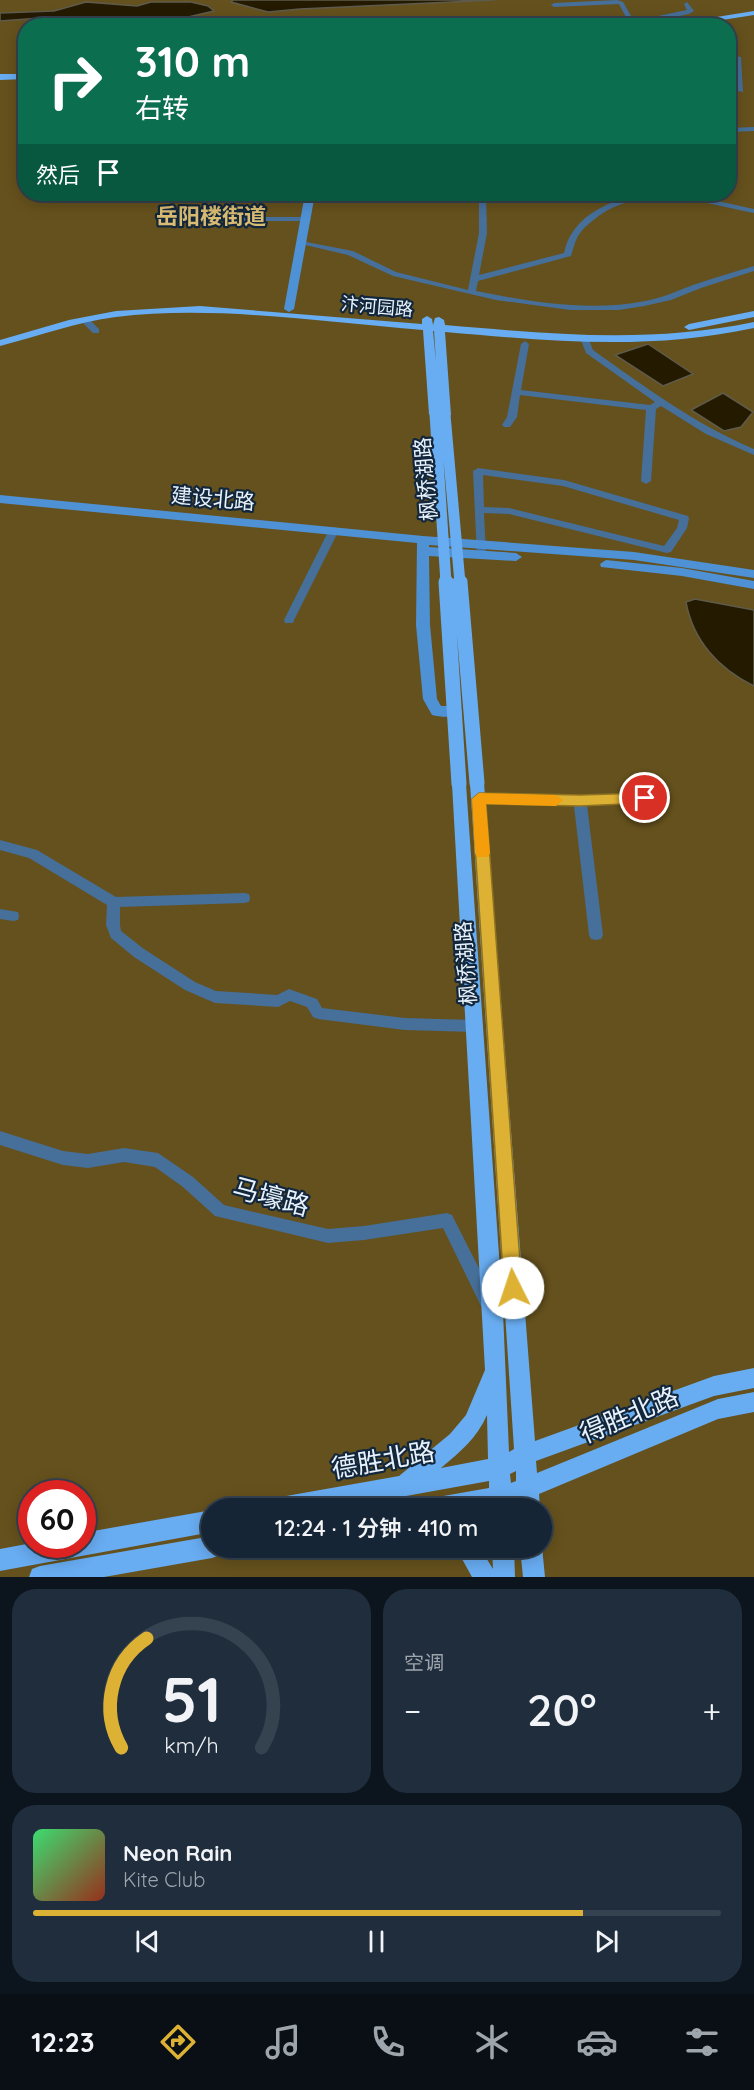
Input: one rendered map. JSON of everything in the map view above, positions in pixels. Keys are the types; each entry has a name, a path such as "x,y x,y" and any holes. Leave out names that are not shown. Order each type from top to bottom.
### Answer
{"main road":[{"path":"724,18 754,14"},
{"path":"727,18 754,14"},
{"path":"0,78 18,77"},
{"path":"289,309 309,201"},
{"name":"汴河园路","path":"0,336 55,319 122,307 196,303 289,309 334,316"},
{"name":"汴河园路","path":"0,343 116,314 200,309 334,316 585,340 627,341 670,338 754,325"},
{"name":"汴河园路","path":"433,324 615,332 684,328 754,314"},
{"path":"433,324 440,414"},
{"name":"枫桥湖路","path":"440,414 455,711 471,788 474,1026 493,1312 501,1498"},
{"name":"枫桥湖路","path":"440,414 528,1498"},
{"name":"建设北路","path":"0,499 334,530 423,546 481,549 639,567 754,585"},
{"path":"423,546 423,625 430,699 437,711 455,711"},
{"path":"481,549 634,556 754,574"},
{"path":"404,1485 448,1449 473,1422 494,1374"},
{"name":"得胜北路","path":"500,1468 525,1455 714,1386 754,1378"},
{"name":"得胜北路","path":"528,1498 718,1409 754,1402"},
{"name":"德胜北路","path":"334,1498 500,1468"},
{"path":"96,1542 201,1523"},
{"path":"40,1577 201,1549"},
{"path":"0,1560 18,1557"},
{"path":"473,1558 485,1577"},
{"path":"503,1558 504,1577"},
{"path":"532,1558 534,1577"}],"street":[{"path":"554,5 617,2 621,3 630,18"},
{"path":"659,18 692,11 687,4"},
{"path":"736,57 738,57 741,91"},
{"path":"736,130 754,129"},
{"path":"472,293 483,233 482,201"},
{"path":"475,279 568,255 569,242 582,225 599,210 624,201"},
{"path":"702,201 754,211"},
{"path":"253,217 305,219"},
{"path":"300,243 350,253 393,273 472,293 522,303 584,308 614,307 668,298 697,286 735,277 754,268"},
{"path":"85,320 96,331"},
{"path":"585,340 589,351 662,402 716,436 754,452"},
{"path":"507,425 512,417 525,344"},
{"path":"517,392 651,408 662,402"},
{"path":"646,481 651,408"},
{"path":"480,510 519,513 667,550 682,528 684,518 564,483 478,471 481,549"},
{"path":"289,620 334,530"},
{"path":"471,788 580,801 645,798"},
{"path":"580,801 596,935"},
{"path":"0,845 33,854 114,902 244,898"},
{"path":"114,902 113,925 116,934 139,954 190,986 215,997 278,1001 289,995 312,1003 318,1013 405,1024 474,1026"},
{"name":"马壕路","path":"0,1138 63,1158 88,1161 124,1155 158,1160 188,1182 220,1211 328,1236 364,1233 447,1220 493,1312"}],"shaded area":[{"path":"0,0 754,0 754,1577 0,1577"},
{"path":"233,0 495,0 268,12 231,2"},
{"path":"86,2 137,6 151,2 191,2 208,6 214,11 174,18 54,17 0,21 0,13 54,11"},
{"path":"648,344 693,374 663,386 615,355"},
{"path":"723,393 753,412 741,427 724,431 691,410"},
{"path":"695,599 754,610 754,686 719,662 701,641 689,616 686,602"}],"slow traffic":[{"path":"483,853 479,799 556,800"}],"district":[{"name":"岳阳楼街道","path":"211,216"}],"route":[{"path":"513,1288 479,799 580,801 645,798"}]}
